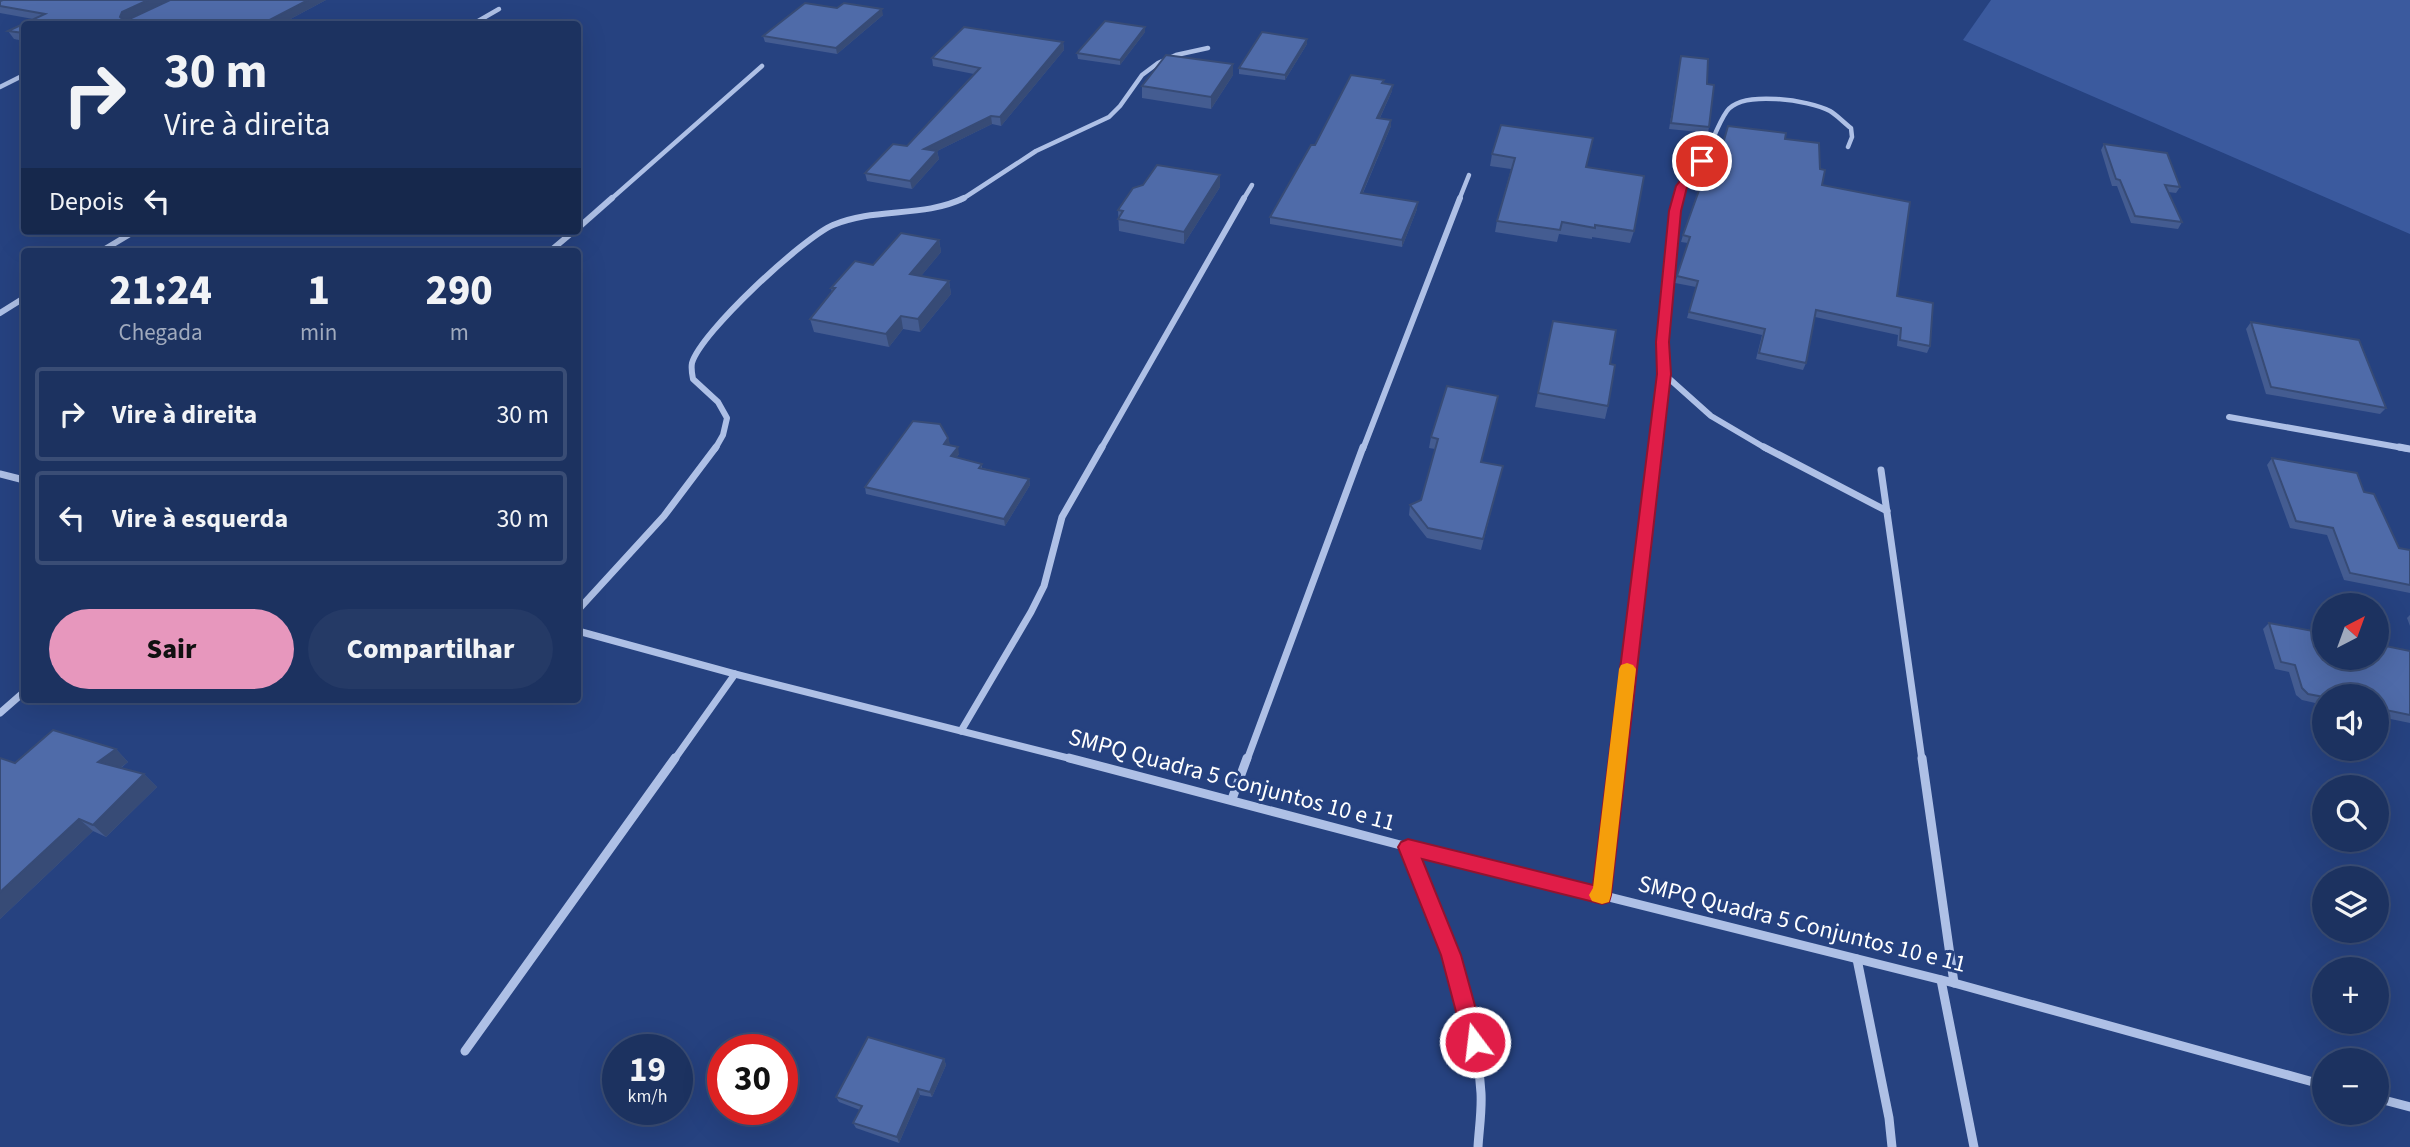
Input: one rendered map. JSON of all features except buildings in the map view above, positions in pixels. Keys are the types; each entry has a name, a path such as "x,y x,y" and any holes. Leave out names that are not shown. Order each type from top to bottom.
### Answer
{"street":[{"path":"479,21 499,9"},
{"path":"581,607 699,475 721,443 727,420 723,407 692,379 692,364 703,343 794,251 820,232 837,224 959,201 1034,152 1109,117 1145,70 1154,63 1183,52 1208,48"},
{"path":"581,225 762,66"},
{"path":"0,87 21,76"},
{"path":"1602,895 1664,374 1662,342 1681,186 1712,145 1728,109 1742,101 1755,98 1805,103 1830,111 1851,128 1852,137 1848,147"},
{"path":"1232,799 1302,618 1391,373 1469,175"},
{"path":"961,731 1041,594 1051,562 1052,539 1062,517 1252,185"},
{"path":"107,248 128,235"},
{"path":"554,248 569,235"},
{"path":"0,313 21,301"},
{"path":"1664,374 1711,416 1750,440 1887,511"},
{"path":"2229,417 2410,449"},
{"path":"1881,470 1954,983"},
{"path":"0,474 21,479"},
{"name":"SMPQ Quadra 5 Conjuntos 10 e 11","path":"581,632 735,674 1232,799 1408,847 1954,983 2312,1081"},
{"path":"465,1051 735,674"},
{"path":"0,713 21,695"},
{"path":"1408,847 1451,955 1475,1042 1481,1094 1478,1147"},
{"path":"1857,959 1889,1118 1892,1147"},
{"path":"1941,980 1974,1147"},
{"path":"2389,1101 2410,1107"}],"shaded area":[{"path":"1991,0 2410,0 2410,234 1963,40"}],"slow traffic":[{"path":"1599,895 1602,895 1627,669"}],"route":[{"path":"1475,1042 1451,955 1408,847 1602,895 1664,374 1662,342 1675,211 1681,186 1702,161"}]}
